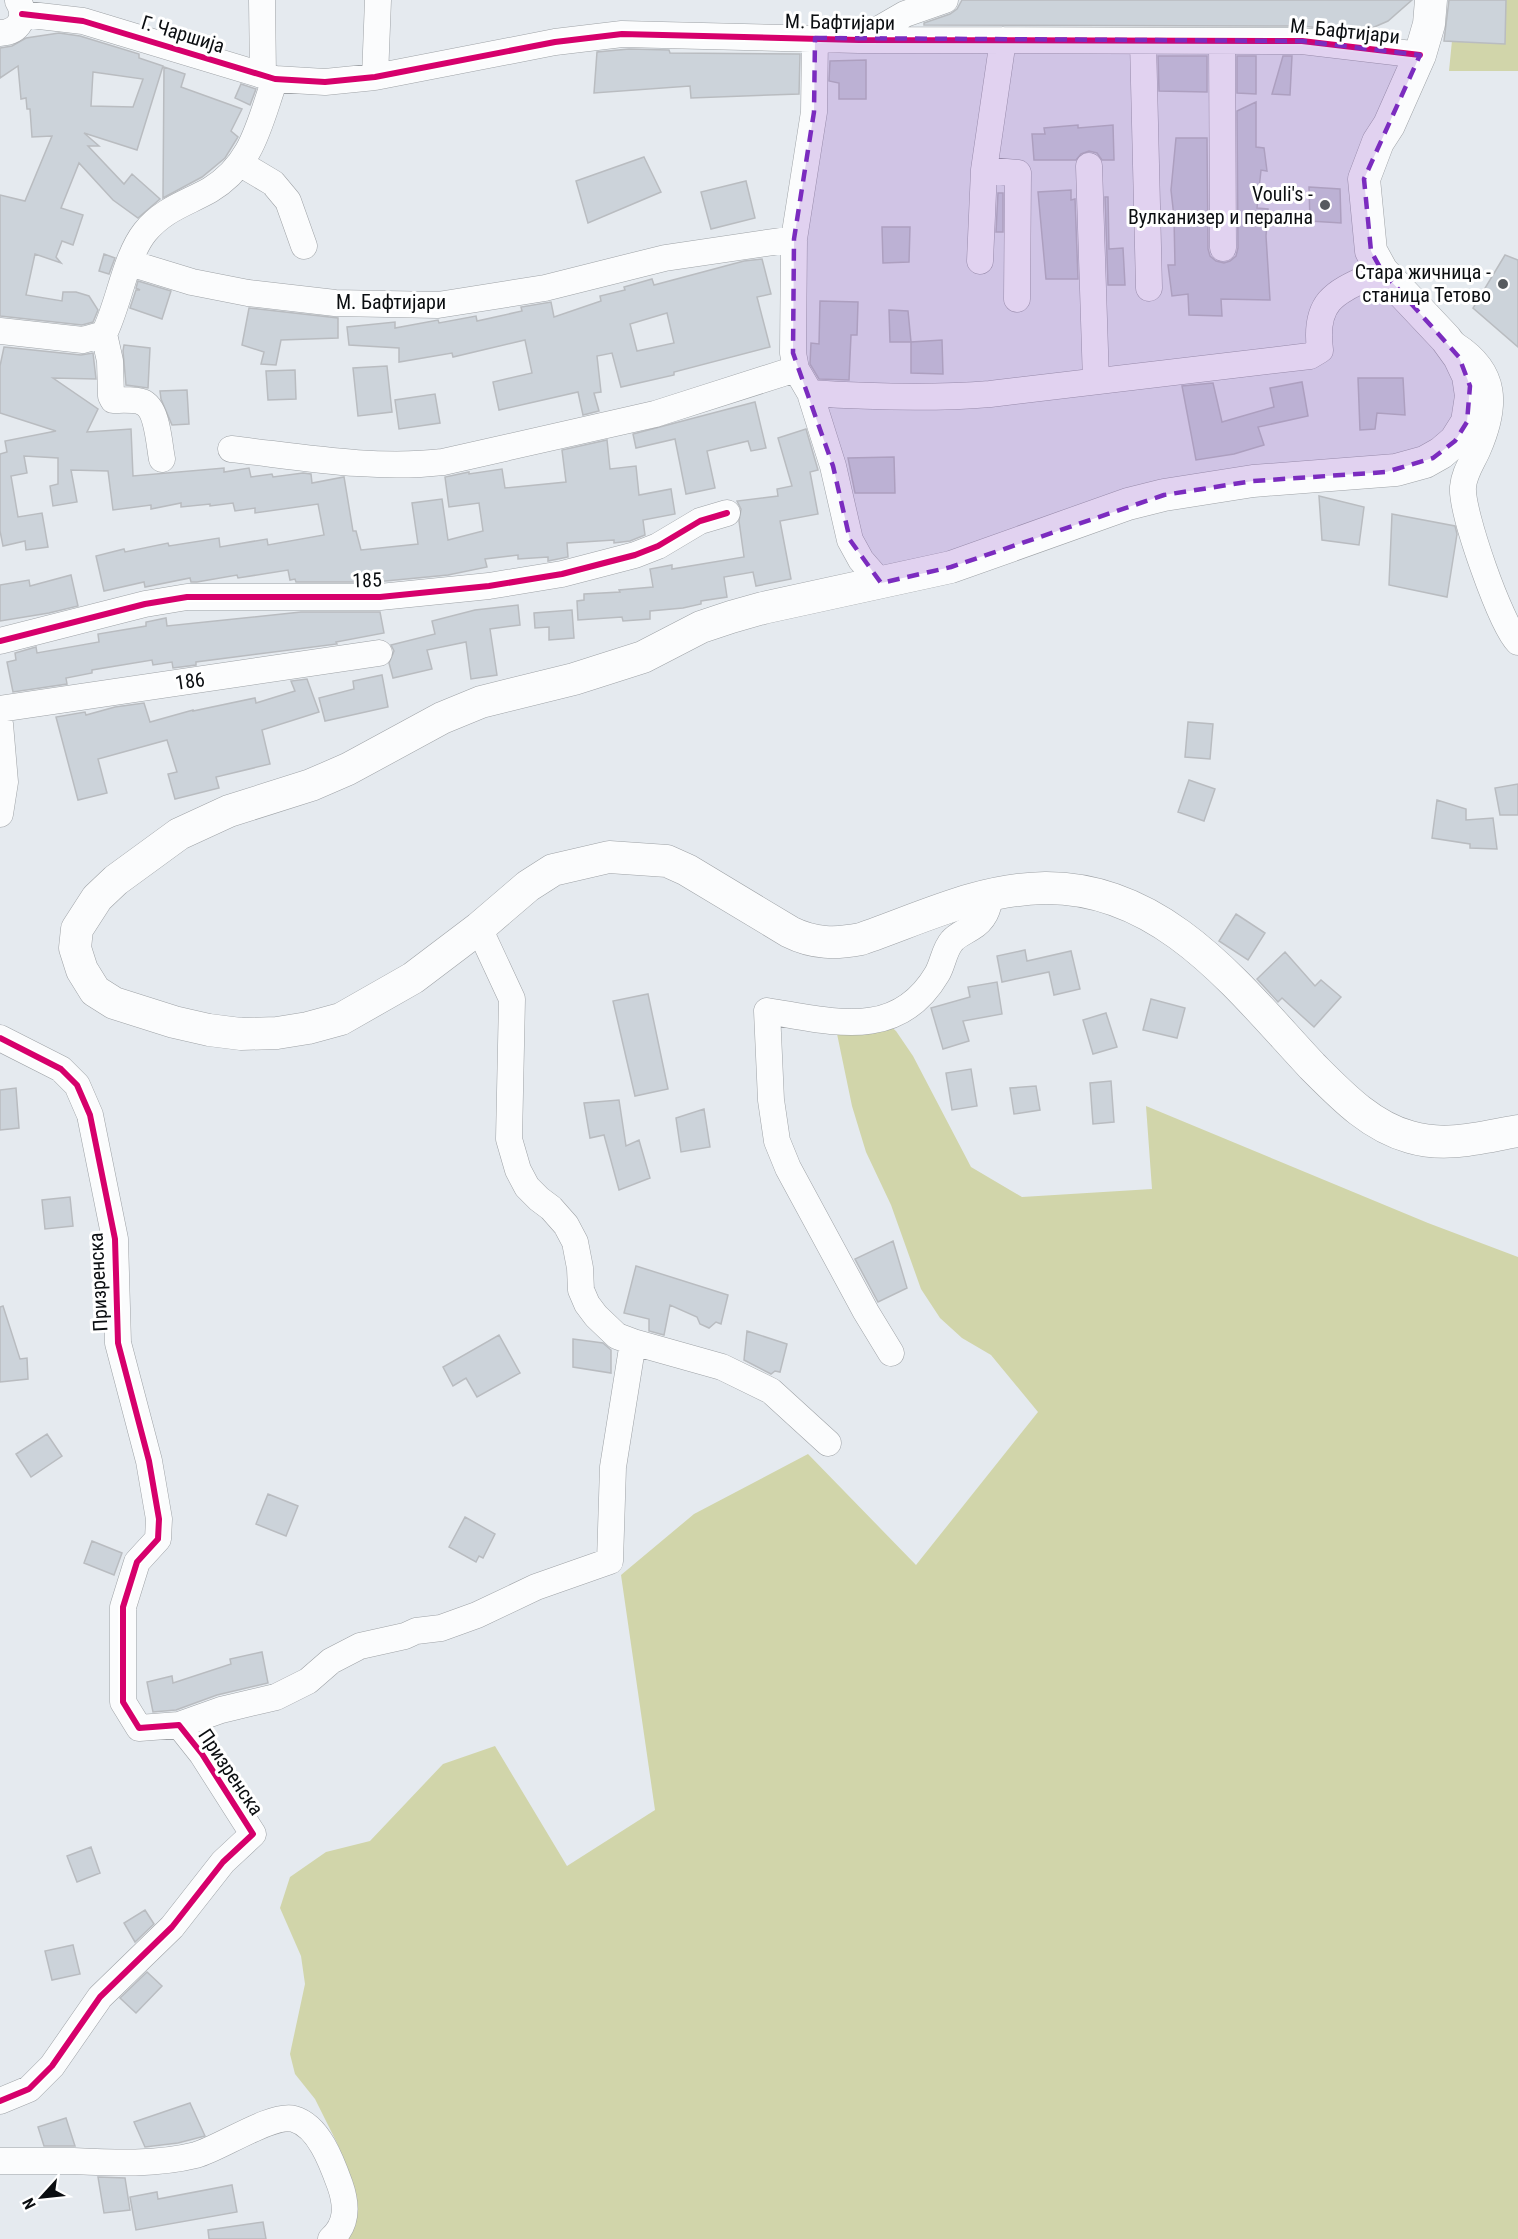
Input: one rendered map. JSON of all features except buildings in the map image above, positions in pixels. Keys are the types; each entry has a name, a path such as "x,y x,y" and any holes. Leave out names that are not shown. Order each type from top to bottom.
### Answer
{"main road":[{"path":"1431,0 1429,24 1420,56 1389,125 1378,142 1364,179 1371,251 1382,271 1446,339 1459,357 1468,376 1471,408 1467,422 1455,441 1441,453 1425,462 1386,472 1253,481 1164,495 1128,504 951,567 731,617 701,627 643,657 574,679 481,702 442,718 339,773 229,811 179,834 116,880 97,898 77,929 75,948 82,970 95,991 114,1003 146,1015 209,1030 241,1034 278,1033 341,1019 412,978 479,928 528,886 553,870 609,856 667,861 696,875 790,932 802,938 823,942 847,942 861,939 951,905 991,894 1029,889 1081,891 1114,899 1148,913 1176,931 1220,970 1337,1092 1380,1126 1410,1137 1448,1143 1518,1131"}],"street":[{"path":"162,459 155,418 150,409 142,402 113,400 111,396 110,362 104,334 130,263 144,234 165,212 208,191 230,176 241,164 249,150 269,77 262,0"},
{"path":"375,77 378,0"},
{"name":"М. Бафтијари","path":"859,40 905,14 945,0"},
{"name":"Г. Чаршија","path":"0,33 13,30 18,26 20,7 83,21 269,77"},
{"name":"М. Бафтијари","path":"269,77 326,82 375,77 555,42 622,34 859,40 1302,41 1420,56"},
{"path":"815,38 814,112 794,239 792,339 796,369 810,393 833,466 850,540 861,560 880,583"},
{"path":"980,261 984,170 1003,40"},
{"path":"1143,40 1149,288"},
{"path":"1222,41 1223,248"},
{"path":"241,164 273,183 288,201 304,246"},
{"path":"1089,166 1096,381"},
{"path":"984,170 1018,173 1017,298"},
{"name":"М. Бафтијари","path":"130,263 192,282 248,292 335,303 438,305 545,288 665,258 794,239"},
{"path":"810,393 865,397 938,398 990,394 1310,356 1320,350 1317,329 1322,310 1337,293 1382,271"},
{"path":"0,331 83,340 104,334"},
{"path":"1446,339 1475,360 1486,375 1489,384 1490,394 1483,437 1464,481 1463,493 1481,563 1508,625 1518,642"},
{"path":"231,449 377,465 443,462 655,414 796,369"},
{"name":"185","path":"0,641 145,604 187,597 380,597 489,586 562,574 635,555 658,546 700,521 727,513"},
{"name":"186","path":"0,708 379,653"},
{"path":"0,724 5,782 0,814"},
{"path":"891,1353 866,1312 788,1168 777,1141 771,1100 767,1011 830,1021 861,1023 890,1016 910,1006 936,974 952,941 986,915 991,894"},
{"path":"479,928 512,999 509,1139 518,1170 527,1187 566,1225 574,1242 580,1268 581,1290 587,1304 596,1316 618,1336 722,1367 771,1391 828,1443"},
{"name":"Призренска","path":"0,1038 61,1069 77,1085 90,1115 115,1239 118,1343 148,1461 159,1519 158,1539 137,1562 123,1607 123,1702 139,1728 179,1725 202,1754 253,1834 223,1862 172,1928 100,1996 52,2066 29,2089 0,2101"},
{"path":"179,1725 221,1710 276,1697 308,1681 331,1661 360,1646 405,1636 416,1631 441,1628 477,1615 536,1587 610,1561 614,1467 633,1342"},
{"path":"0,2161 115,2163 182,2158 207,2152 256,2127 291,2118 301,2122 318,2140 339,2184 346,2213 341,2226 331,2239"}],"highlighted area":[{"path":"815,38 1302,41 1420,55 1364,179 1371,251 1382,271 1459,357 1470,386 1467,422 1455,441 1433,458 1386,472 1253,481 1164,495 951,567 881,583 850,540 833,466 793,353 794,239 814,112"}],"green space":[{"path":"1456,0 1518,0 1518,71 1449,71"},
{"path":"890,1026 913,1056 971,1167 1022,1197 1152,1189 1146,1106 1428,1223 1518,1257 1518,2239 346,2239 347,2169 315,2099 295,2074 290,2054 305,1984 301,1956 280,1908 290,1877 326,1852 370,1841 443,1764 495,1746 567,1866 655,1810 621,1575 694,1514 808,1454 916,1565 1038,1412 991,1355 962,1338 940,1318 921,1289 891,1205 866,1152 852,1106 836,1029"}],"cycle path":[{"path":"22,14 83,21 275,79 325,82 375,77 555,42 622,34 859,40 1302,41 1420,55"},
{"path":"0,641 145,604 187,597 380,597 489,586 562,574 635,555 658,546 700,521 727,513"},
{"path":"0,1038 61,1069 77,1085 90,1115 115,1239 118,1343 149,1461 159,1519 158,1539 137,1562 123,1607 123,1702 139,1728 179,1725 202,1754 253,1834 223,1862 172,1927 100,1997 52,2066 29,2089 0,2101"}],"place":[{"name":"Vouli's - Вулканизер и перална","path":"1325,205"},
{"name":"Стара жичница - станица Тетово","path":"1503,284"}]}
